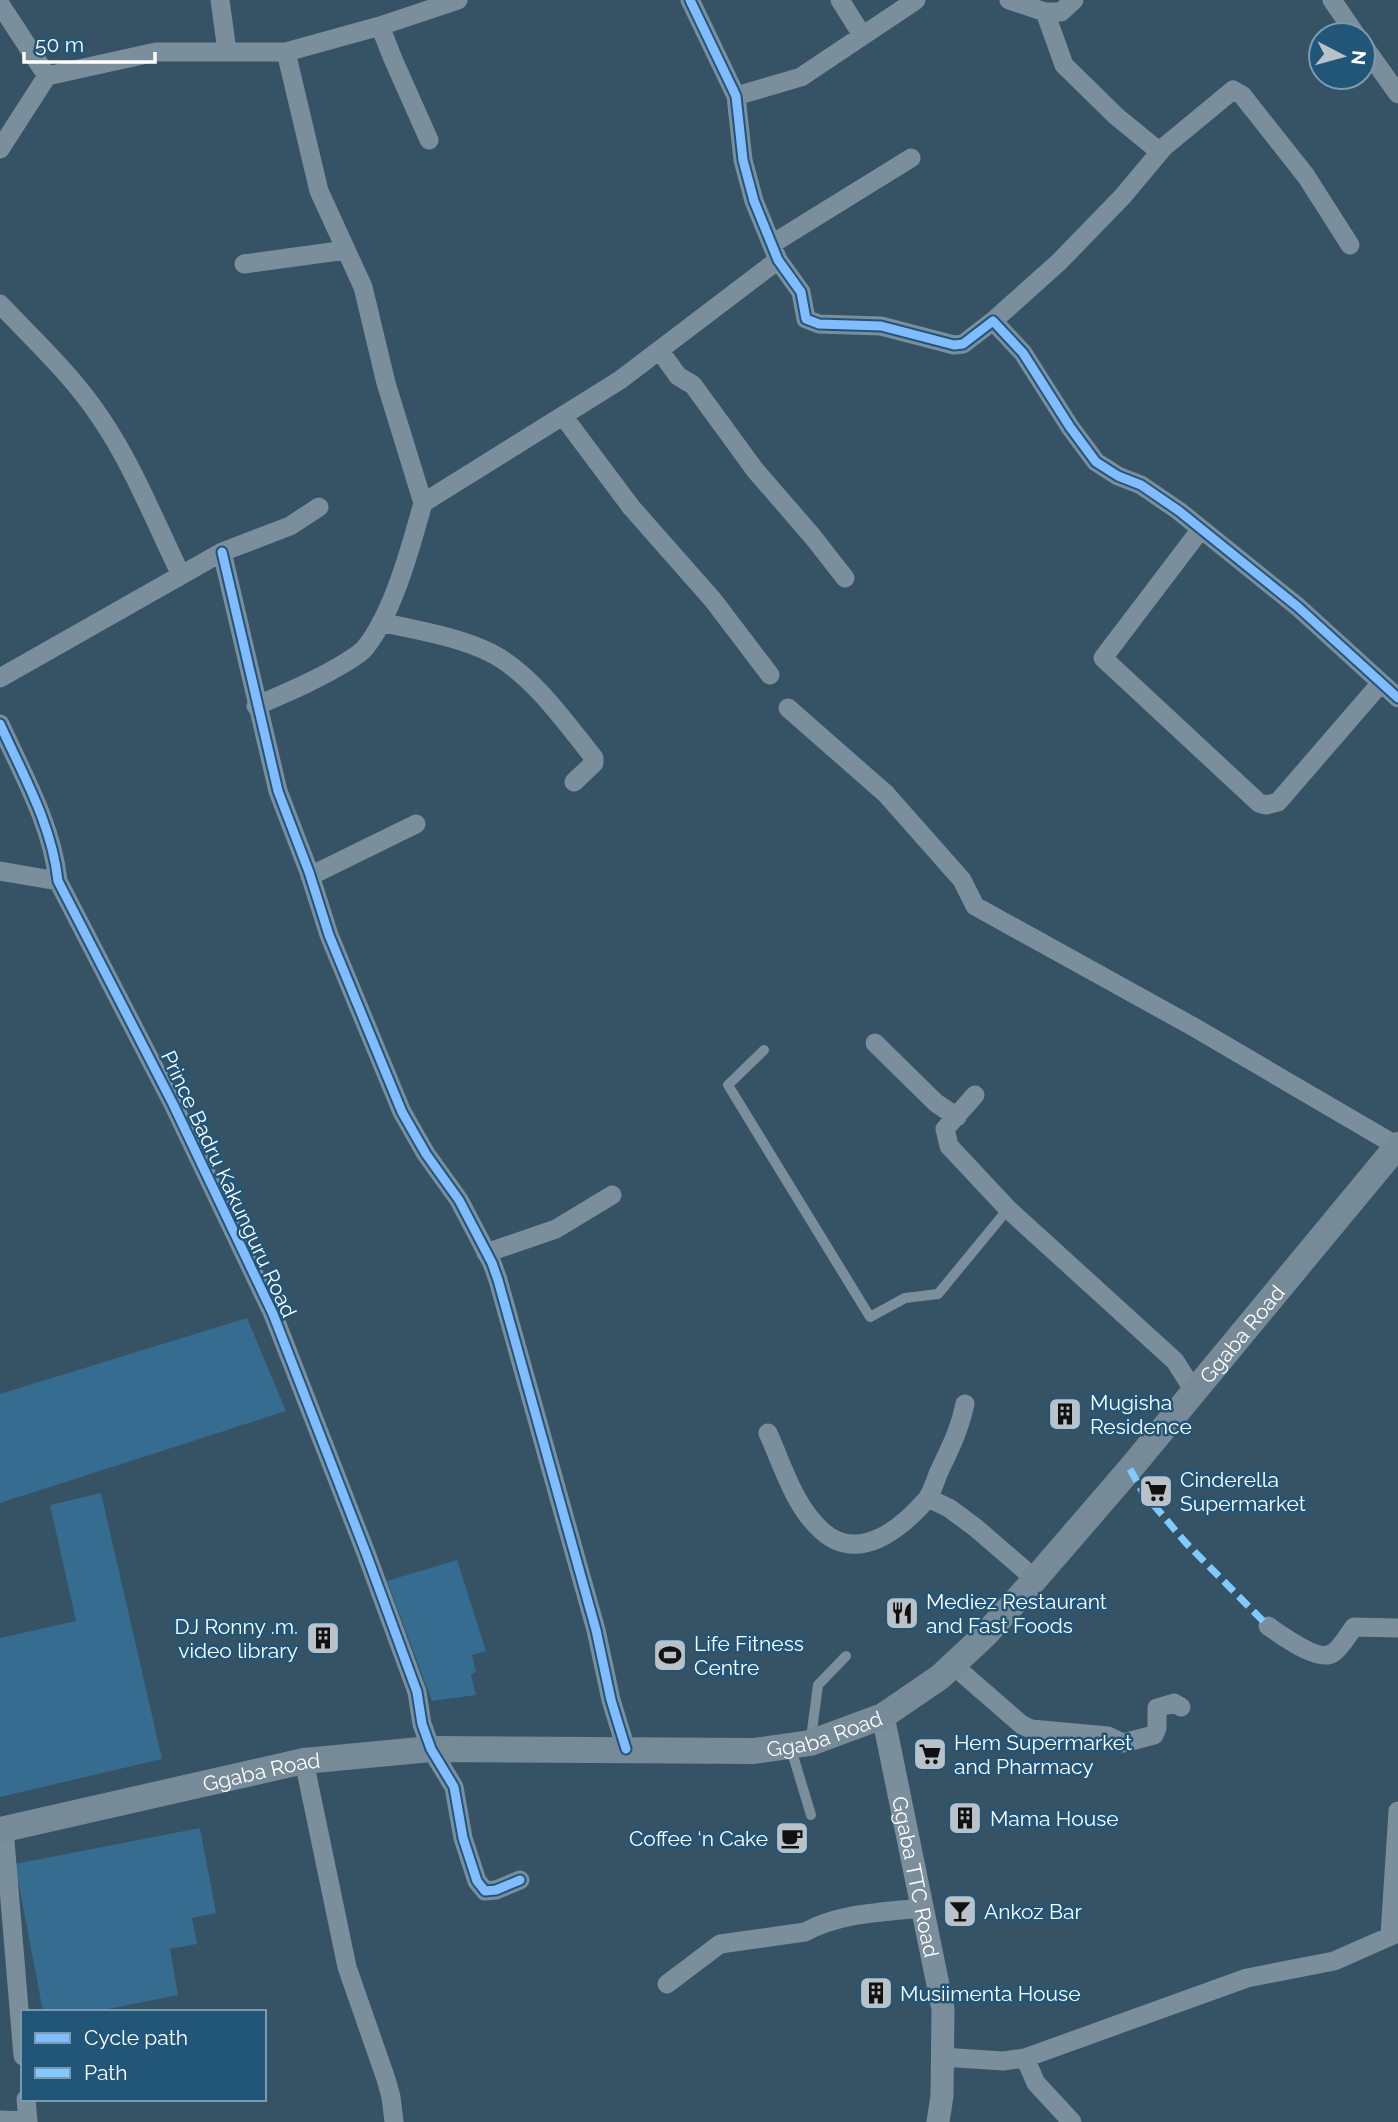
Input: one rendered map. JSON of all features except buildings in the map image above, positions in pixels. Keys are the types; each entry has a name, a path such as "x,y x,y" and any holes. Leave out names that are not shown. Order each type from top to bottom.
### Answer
{"main road":[{"name":"Ggaba Road","path":"1,1825 304,1761 431,1749 733,1751 801,1745 883,1716 923,1689 985,1635 1194,1391 1398,1146"}],"street":[{"path":"220,0 227,51"},
{"path":"0,149 47,76 156,52 286,52 380,26 458,0"},
{"path":"690,0 736,96 743,160 754,201 775,252 801,292 806,319 812,322 881,326 954,345 964,344 1059,262 1123,196 1160,152 1229,92 1238,91 1306,176 1350,246"},
{"path":"840,0 862,35"},
{"path":"736,96 801,77 916,0"},
{"path":"1009,0 1045,12 1060,12 1074,0"},
{"path":"1332,0 1346,21"},
{"path":"0,4 47,76"},
{"path":"1045,12 1064,65 1115,117 1160,152"},
{"path":"380,26 429,141"},
{"path":"256,706 326,675 364,650 381,622 412,542 423,503 386,383 363,287 319,191 286,52"},
{"path":"1377,65 1398,94"},
{"path":"423,503 620,380 660,351 775,252 911,158"},
{"path":"244,264 346,250"},
{"path":"0,304 99,415 117,445 181,575"},
{"path":"993,321 1024,353 1070,427 1096,461 1118,476 1141,485 1201,529 1298,607 1398,698"},
{"path":"660,351 678,376 693,385 755,470 845,578"},
{"path":"563,416 632,507 713,600 770,675"},
{"path":"0,678 222,552 290,526 319,507"},
{"path":"1201,529 1103,658 1259,803 1266,805 1278,802 1380,684"},
{"path":"222,552 278,791 334,948 402,1112 426,1154 459,1200 498,1280 596,1630 611,1700 626,1749"},
{"path":"381,622 454,639 493,654 525,678 594,758 594,763 574,782"},
{"path":"789,708 886,794 962,880 975,906 1192,1026 1398,1146"},
{"name":"Prince Badru Kakunguru Road","path":"0,724 43,819 55,856 58,881 173,1104 272,1314 417,1692 422,1724 431,1749 454,1787 463,1838 477,1881 485,1891 520,1881"},
{"path":"310,876 416,824"},
{"path":"0,871 58,881"},
{"path":"875,1043 936,1103 957,1117"},
{"path":"975,1095 945,1129 949,1146 1008,1209 1167,1353 1194,1391"},
{"path":"486,1253 556,1229 612,1195"},
{"path":"768,1433 797,1500 809,1518 824,1534 856,1545 875,1542 914,1513 928,1498 955,1442 965,1404"},
{"path":"928,1498 949,1508 976,1528 1035,1579"},
{"path":"1268,1626 1302,1648 1328,1655 1333,1653 1354,1628 1398,1628"},
{"path":"953,1665 1031,1729 1108,1736 1123,1743 1154,1735 1157,1728 1157,1707 1174,1703 1181,1707"},
{"name":"Ggaba TTC Road","path":"883,1716 943,2009 942,2096 938,2122"},
{"path":"304,1761 347,1967 388,2088 394,2122"},
{"path":"942,2056 1003,2061 1025,2058 1247,1978 1334,1961 1364,1950 1394,1934 1398,1811"},
{"path":"1,1825 21,2035"},
{"path":"667,1984 720,1944 805,1932 862,1914 922,1908"},
{"path":"1025,2058 1037,2083 1072,2122"},
{"path":"0,2120 28,2122 26,2101"}],"lane":[{"path":"764,1050 728,1086 870,1317 905,1298 938,1294 1008,1209"},
{"path":"811,1815 801,1745 818,1685 846,1656"}],"shaded area":[{"path":"247,1318 286,1411 0,1503 0,1394"},
{"path":"101,1493 162,1759 0,1797 0,1638 76,1621 50,1505"},
{"path":"457,1560 486,1651 472,1655 476,1672 471,1675 476,1695 432,1701 387,1581"},
{"path":"200,1828 216,1913 192,1918 197,1944 170,1949 178,1995 103,2010 43,2010 15,1864"}],"marked path":[{"path":"1130,1469 1142,1491 1186,1543 1268,1626"}],"cycle path":[{"path":"690,0 736,96 743,160 754,201 778,260 801,292 806,319 819,324 881,326 954,345 963,344 993,321 1023,353 1070,427 1096,462 1118,476 1141,485 1179,511 1298,607 1398,698"},
{"path":"222,552 278,791 309,872 329,935 402,1112 426,1154 459,1200 498,1280 596,1630 611,1700 626,1749"},
{"path":"0,724 43,820 55,860 58,881 173,1104 273,1314 417,1692 422,1724 431,1749 454,1787 463,1838 477,1881 485,1891 496,1890 520,1880"}],"place":[{"name":"Mugisha Residence","path":"1065,1414"},
{"name":"Cinderella Supermarket","path":"1156,1491"},
{"name":"Mediez Restaurant and Fast Foods","path":"902,1613"},
{"name":"DJ Ronny .m. video library","path":"323,1638"},
{"name":"Life Fitness Centre","path":"670,1655"},
{"name":"Hem Supermarket and Pharmacy","path":"930,1754"},
{"name":"Mama House","path":"965,1818"},
{"name":"Coffee ‘n Cake","path":"792,1838"},
{"name":"Ankoz Bar","path":"960,1911"},
{"name":"Musiimenta House","path":"876,1993"}]}
